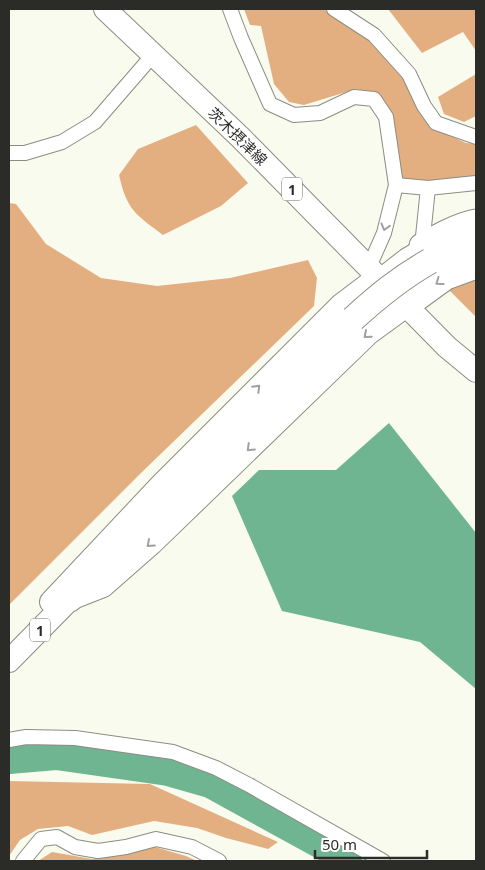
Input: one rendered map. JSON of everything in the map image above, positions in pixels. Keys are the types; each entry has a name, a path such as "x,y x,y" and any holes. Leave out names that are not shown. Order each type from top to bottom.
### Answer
{"highway":[{"path":"70,599 353,319 458,228 476,222"},
{"path":"426,254 476,242"},
{"path":"406,306 446,277 476,266"}],"main road":[{"name":"茨木摂津線","path":"105,9 240,137 447,347 476,371"},
{"path":"173,497 341,304 373,272"},
{"path":"9,648 173,497 368,333 406,306"},
{"name":"1","path":"9,662 70,599"}],"street":[{"path":"230,9 270,104 294,116 320,113 354,97 374,99 386,117 396,185 373,272"},
{"path":"334,9 374,35 409,74 424,106 436,124 476,137"},
{"path":"9,153 25,153 62,142 95,122 153,55"},
{"path":"396,185 428,188 476,183"},
{"path":"373,272 405,256 426,254 428,188"},
{"path":"9,740 26,737 75,738 173,752 216,768 249,785 382,861"},
{"path":"23,861 41,839 57,837 75,847 98,851 126,848 156,839 192,847 219,861"}],"shaded area":[{"path":"244,9 324,9 369,38 402,77 417,107 433,128 466,143 476,144 476,178 428,181 402,178 391,115 376,93 356,89 304,105 289,102 274,84 261,26 250,25"},
{"path":"388,9 476,9 476,51 463,32 422,53"},
{"path":"476,74 476,116 464,122 444,114 438,97"},
{"path":"196,125 248,183 221,206 163,235 145,222 129,204 119,175 138,149"},
{"path":"9,203 16,204 46,244 101,278 157,286 230,278 308,260 317,278 314,306 142,472 10,604 9,604"},
{"path":"476,274 476,317 449,290"},
{"path":"389,423 476,533 476,689 420,642 282,611 232,496 259,470 336,470"},
{"path":"9,781 150,784 278,842 268,849 197,828 154,821 92,835 68,826 38,829 20,840 9,856"},
{"path":"155,847 197,861 38,861 52,852 92,859 127,854"}],"waterway":[{"path":"9,760 56,756 168,772 210,784 348,861"}]}
